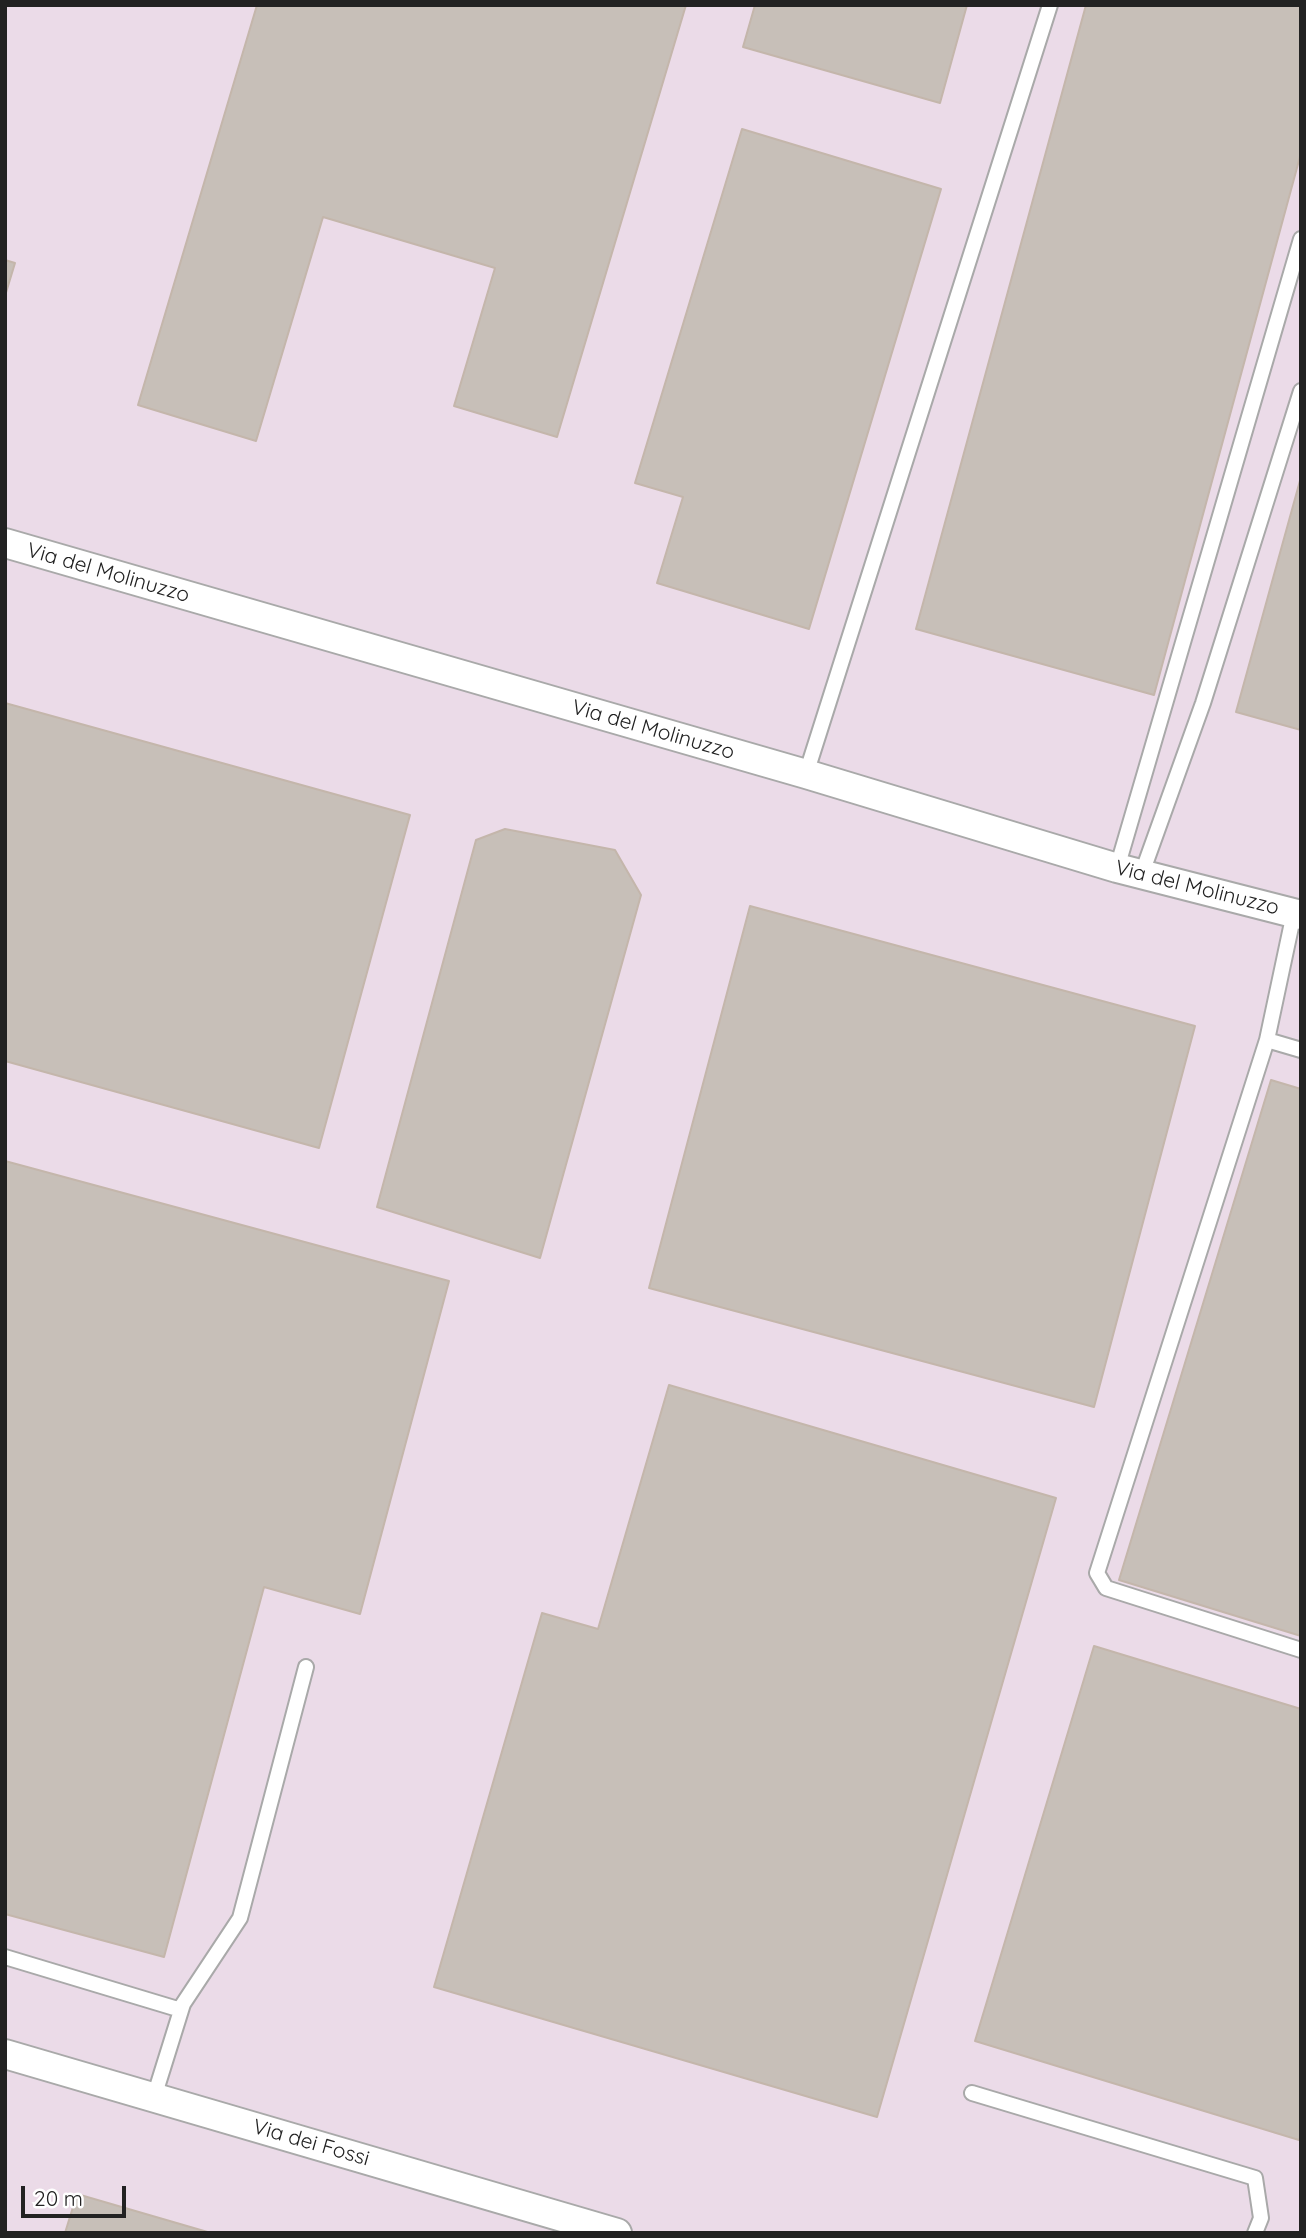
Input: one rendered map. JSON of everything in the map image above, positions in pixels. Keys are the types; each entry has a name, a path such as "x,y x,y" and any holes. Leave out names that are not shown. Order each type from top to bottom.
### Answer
{"street":[{"name":"Via del Molinuzzo","path":"5,543 806,774 1130,871 1297,914"},
{"name":"Via dei Fossi","path":"5,2054 582,2228 617,2233"}],"lane":[{"path":"806,774 1050,5"},
{"path":"1130,871 1301,239"},
{"path":"1130,871 1203,703 1301,391"},
{"path":"1297,914 1267,1040 1097,1573 1106,1588 1301,1650"},
{"path":"1267,1040 1301,1050"},
{"path":"154,2098 181,2010 240,1918 306,1667"},
{"path":"5,1957 181,2010"},
{"path":"972,2093 1255,2178 1261,2218 1255,2233"}],"shaded area":[{"path":"5,5 1301,5 1301,2233 5,2233"}],"building":[{"path":"257,5 686,5 557,437 454,406 495,268 323,217 256,441 138,405"},
{"path":"755,5 967,5 940,103 743,47"},
{"path":"1086,5 1301,5 1301,153 1154,695 916,629"},
{"path":"742,129 941,189 809,629 657,583 683,497 635,483"},
{"path":"5,260 15,263 5,296"},
{"path":"1301,477 1301,730 1236,712"},
{"path":"5,703 410,815 319,1148 5,1061"},
{"path":"505,829 615,850 641,895 540,1258 377,1207 476,840"},
{"path":"750,906 1195,1026 1094,1407 649,1288"},
{"path":"1271,1080 1301,1089 1301,1636 1119,1580"},
{"path":"5,1161 449,1281 360,1614 264,1587 164,1957 5,1914"},
{"path":"669,1385 1056,1498 877,2117 434,1987 542,1613 598,1629"},
{"path":"1094,1646 1301,1709 1299,2140 975,2041"},
{"path":"77,2194 211,2233 65,2233"}]}
